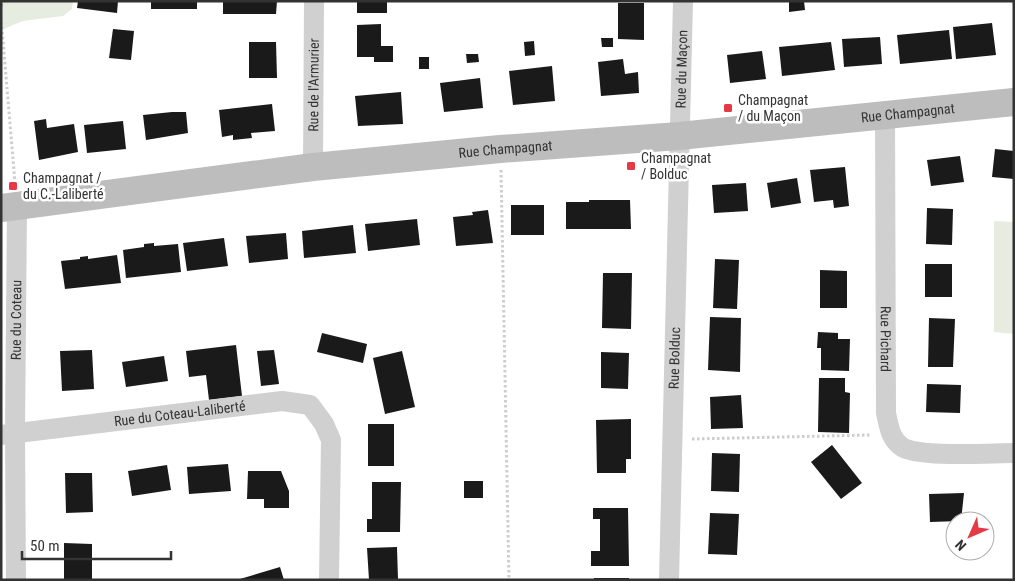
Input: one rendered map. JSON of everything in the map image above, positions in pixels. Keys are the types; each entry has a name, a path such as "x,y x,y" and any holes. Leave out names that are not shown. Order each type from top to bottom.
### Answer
{"street":[{"name":"Rue de l'Armurier","path":"313,167 314,1"},
{"name":"Rue du Maçon","path":"679,136 682,1"},
{"name":"Rue Champagnat","path":"9,207 313,167 500,149 679,136 1013,102"},
{"name":"Rue Pichard","path":"885,114 886,413 890,434"},
{"name":"Rue Bolduc","path":"669,580 679,136"},
{"name":"Rue du Coteau","path":"8,435 9,207"},
{"name":"Rue du Coteau-Laliberté","path":"8,435 282,401 310,405 324,424 331,440 329,580"},
{"path":"890,434 902,447 919,453 1014,453"},
{"path":"8,435 16,580"}],"path":[{"path":"1,6 5,1"},
{"path":"1,18 9,207"},
{"path":"500,149 509,580"},
{"path":"671,439 890,434"}],"shaded area":[{"path":"1,1 73,1 72,9 63,16 23,21 1,30"},
{"path":"994,221 1014,222 1014,334 994,332"}],"building":[{"path":"78,1 118,1 117,13 77,8"},
{"path":"151,1 197,1 197,9 151,9"},
{"path":"223,1 277,1 276,14 223,14"},
{"path":"357,1 387,1 387,13 357,13"},
{"path":"789,1 804,1 805,10 789,12"},
{"path":"618,3 644,3 644,40 618,39"},
{"path":"992,23 996,55 956,59 953,27"},
{"path":"381,24 381,46 393,46 393,62 374,62 374,57 357,57 357,25"},
{"path":"113,29 134,31 131,60 109,58"},
{"path":"949,30 952,59 900,64 897,35"},
{"path":"880,37 882,64 844,67 842,39"},
{"path":"601,38 613,38 613,47 602,47"},
{"path":"534,41 535,55 525,56 524,42"},
{"path":"249,42 276,42 277,78 249,78"},
{"path":"831,42 835,70 782,76 779,47"},
{"path":"762,51 766,79 730,83 727,55"},
{"path":"466,54 478,54 479,62 467,63"},
{"path":"419,57 429,57 429,69 419,69"},
{"path":"623,59 625,74 638,72 639,93 601,96 598,62"},
{"path":"552,66 555,101 513,105 509,71"},
{"path":"480,78 483,108 444,112 440,83"},
{"path":"401,92 403,124 358,126 355,96"},
{"path":"272,104 275,131 251,133 252,138 233,140 233,135 222,137 219,110"},
{"path":"186,112 188,133 146,140 143,115"},
{"path":"46,119 47,128 74,124 78,152 39,160 34,121"},
{"path":"123,121 126,149 87,153 84,125"},
{"path":"995,149 1014,151 1014,179 992,177"},
{"path":"960,156 964,182 931,186 927,160"},
{"path":"845,167 849,206 834,208 833,200 814,202 810,170"},
{"path":"797,178 801,203 771,208 767,183"},
{"path":"746,183 748,211 714,213 712,185"},
{"path":"589,200 630,200 631,229 566,229 566,202 589,202"},
{"path":"511,205 544,205 544,235 511,235"},
{"path":"927,208 953,209 952,245 926,244"},
{"path":"488,210 493,243 456,246 453,217 473,215 472,212"},
{"path":"417,219 420,245 368,251 365,224"},
{"path":"353,225 356,253 304,258 302,231"},
{"path":"286,233 288,259 249,263 246,236"},
{"path":"224,238 228,266 187,271 183,243"},
{"path":"154,243 154,246 178,244 181,272 126,278 123,250 144,247 144,244"},
{"path":"117,255 121,283 65,289 61,261 88,256 88,259"},
{"path":"715,259 739,260 737,309 713,308"},
{"path":"925,264 952,264 952,297 925,297"},
{"path":"820,270 847,271 847,308 820,308"},
{"path":"603,273 632,273 631,329 602,328"},
{"path":"710,317 741,318 740,372 708,370"},
{"path":"929,318 955,319 953,367 928,367"},
{"path":"818,332 838,333 838,339 850,339 849,371 821,370 821,348 817,348"},
{"path":"322,333 367,344 363,363 317,352"},
{"path":"236,345 242,396 209,400 206,375 189,377 186,351"},
{"path":"92,350 94,389 62,391 60,351"},
{"path":"274,350 279,384 261,386 257,351"},
{"path":"402,351 415,407 385,414 373,358"},
{"path":"601,352 629,353 628,389 601,388"},
{"path":"164,356 168,381 126,387 122,362"},
{"path":"819,378 845,378 845,392 850,393 849,433 818,432"},
{"path":"927,384 961,385 960,413 926,412"},
{"path":"741,395 743,428 711,429 710,397"},
{"path":"631,419 631,459 626,459 626,473 597,473 596,420"},
{"path":"368,424 394,424 394,466 368,466"},
{"path":"832,445 862,483 841,499 811,462"},
{"path":"712,453 740,454 739,492 711,491"},
{"path":"228,464 231,491 189,494 187,467"},
{"path":"167,465 171,490 132,496 128,471"},
{"path":"248,471 281,471 289,491 289,508 264,508 264,499 247,499"},
{"path":"65,473 92,473 93,512 66,513"},
{"path":"464,481 483,481 483,498 464,498"},
{"path":"372,482 401,482 400,532 367,532 367,519 372,519"},
{"path":"964,493 962,511 945,511 945,522 930,522 929,494"},
{"path":"593,508 628,508 629,566 591,566 591,551 600,551 600,519 593,519"},
{"path":"710,513 739,514 737,555 708,554"},
{"path":"64,543 92,544 92,580 64,580"},
{"path":"397,547 398,580 369,580 367,548"},
{"path":"280,567 284,580 240,580 240,579"},
{"path":"594,578 629,578 629,580 594,580"}],"place":[{"name":"Champagnat / du Maçon","path":"728,108"},
{"name":"Champagnat / Bolduc","path":"631,166"},
{"name":"Champagnat / du C.-Laliberté","path":"13,186"}]}
